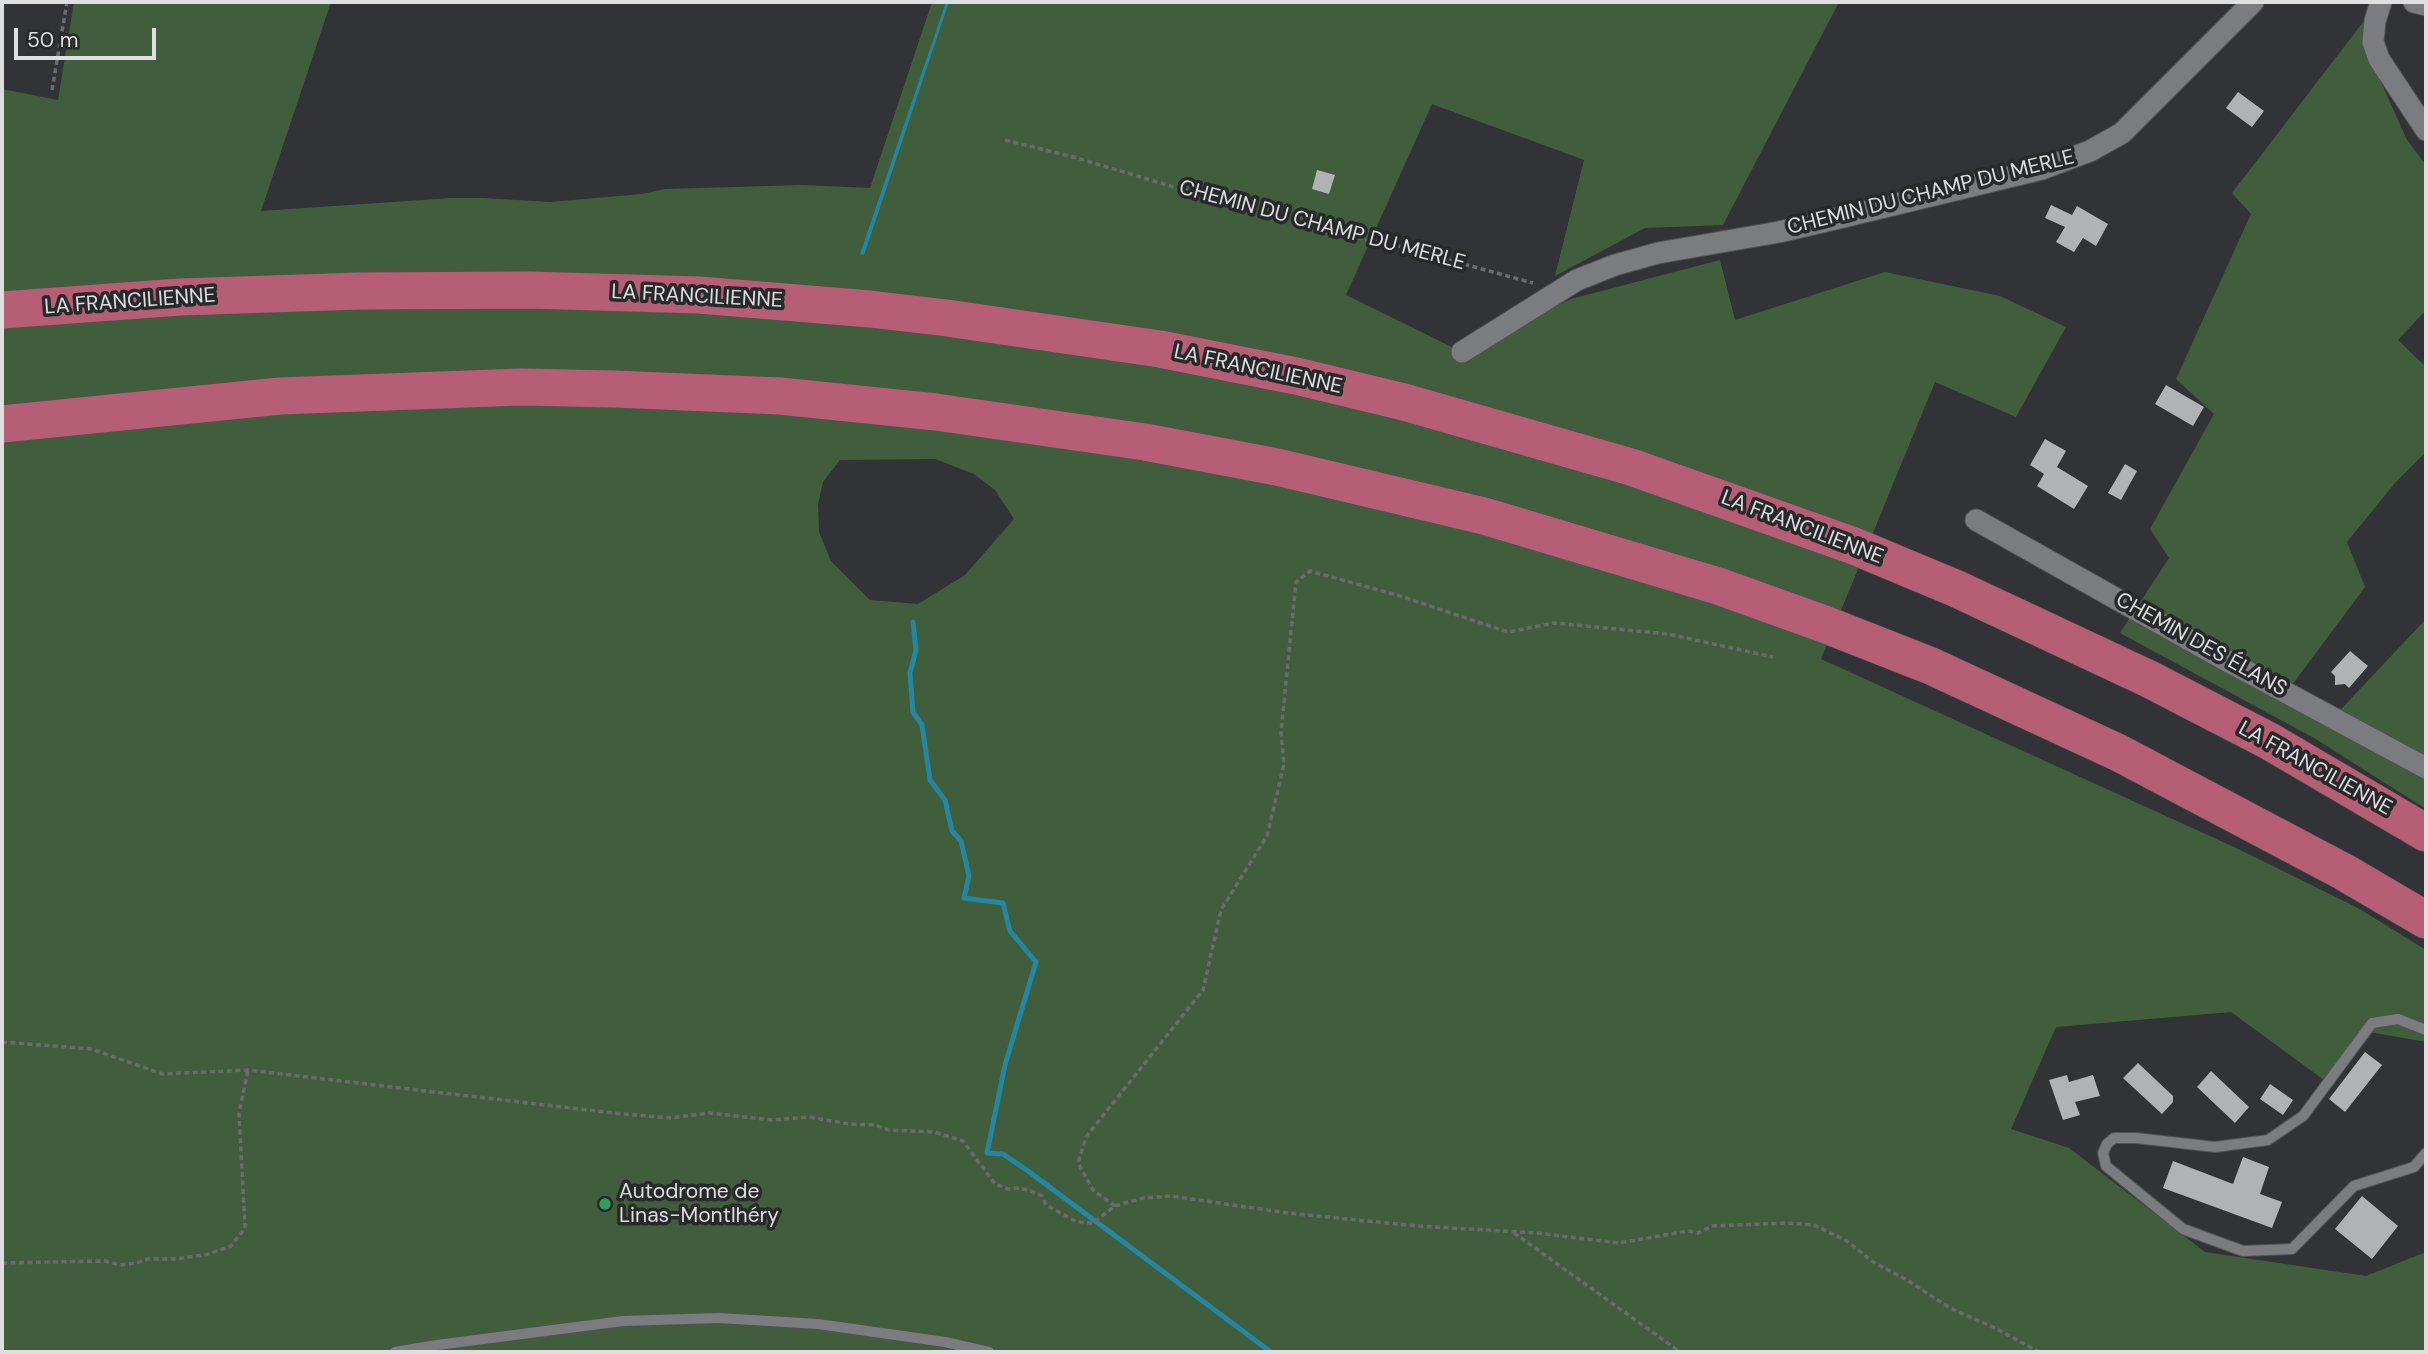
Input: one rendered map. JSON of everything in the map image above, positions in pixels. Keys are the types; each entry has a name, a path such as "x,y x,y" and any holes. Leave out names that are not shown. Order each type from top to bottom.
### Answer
{"highway":[{"name":"LA FRANCILIENNE","path":"2,310 180,297 360,291 528,290 699,295 834,305 947,318 1147,347 1296,376 1429,409 1630,467 1854,546 1957,589 2149,679 2269,741 2426,833"},
{"path":"2,424 280,396 522,387 615,389 780,396 936,412 1144,442 1277,467 1484,516 1717,586 1931,666 2119,752 2322,860 2426,920"}],"street":[{"name":"CHEMIN DU CHAMP DU MERLE","path":"1462,352 1577,280 1615,265 1658,253 1779,232 2063,162 2122,133 2253,2"},
{"path":"2381,2 2375,21 2373,42 2378,59 2426,130"},
{"path":"2414,2 2426,5"},
{"name":"CHEMIN DES ÉLANS","path":"1976,520 2220,657 2426,768"}],"lane":[{"path":"2426,1030 2398,1019 2372,1023 2303,1116 2268,1140 2215,1147 2114,1138 2103,1153 2106,1166 2183,1228 2244,1251 2292,1249 2354,1186 2414,1167 2426,1153"},
{"path":"395,1352 623,1321 719,1318 818,1324 945,1342 989,1352"}],"path":[{"path":"52,90 67,2"},
{"name":"CHEMIN DU CHAMP DU MERLE","path":"1005,140 1077,158 1301,225 1447,258 1558,292"},
{"path":"1115,1206 1093,1190 1078,1163 1086,1137 1203,990 1221,910 1267,836 1284,764 1281,732 1296,582 1310,572 1400,596 1508,632 1554,623 1668,634 1773,657"},
{"path":"2,1042 92,1049 162,1074 247,1070 613,1113 670,1118 709,1113 772,1120 809,1117 889,1129 934,1132 963,1141 995,1184 1008,1189 1031,1191 1042,1196 1046,1205 1077,1222 1093,1223 1115,1206 1143,1198 1171,1196 1288,1213 1417,1226 1513,1231 1619,1243 1688,1231 1698,1233 1712,1226 1788,1223 1814,1225 1847,1241 1873,1262 1950,1308 2039,1352"},
{"path":"2,1262 105,1261 120,1265 148,1259 176,1259 209,1254 231,1246 245,1228 239,1113 247,1070"},
{"path":"1513,1231 1680,1352"}],"green space":[{"path":"74,2 331,2 261,211 451,198 550,202 642,194 665,189 802,185 870,188 932,2 1839,2 1723,225 1645,228 1555,276 1584,160 1432,104 1346,295 1462,352 1571,299 1720,260 1735,320 1885,272 2000,296 2066,327 2016,417 1935,382 1821,659 2234,847 2358,908 2426,950 2426,1042 2364,1031 2324,1080 2231,1012 2056,1027 2011,1129 2069,1148 2205,1252 2366,1276 2426,1252 2426,1352 2,1352 2,89 58,100","holes":["935,459 974,474 995,490 1014,519 965,575 918,604 870,600 831,561 819,532 818,504 823,482 840,460"]},
{"path":"2367,17 2372,62 2407,140 2426,165 2426,310 2398,340 2426,367 2426,452 2395,483 2347,542 2365,587 2283,697 2329,722 2426,619 2426,809 2314,738 2120,633 2169,558 2150,529 2214,414 2176,379 2251,214 2232,193"}],"water":[{"path":"946,2 949,2 864,255 860,254"}],"building":[{"path":"2238,92 2264,111 2252,127 2226,108"},
{"path":"1317,170 1335,175 1329,194 1312,189"},
{"path":"2051,205 2072,215 2077,206 2108,224 2096,246 2083,238 2074,252 2056,242 2065,227 2045,218"},
{"path":"2166,385 2204,407 2193,426 2155,404"},
{"path":"2045,439 2066,451 2057,467 2088,486 2074,509 2037,486 2044,474 2030,465"},
{"path":"2125,464 2137,471 2121,500 2108,493"},
{"path":"2350,651 2368,666 2349,688 2345,684 2335,685 2335,676 2331,672"},
{"path":"2365,1052 2382,1065 2345,1112 2329,1099"},
{"path":"2138,1063 2173,1096 2173,1102 2162,1114 2123,1078"},
{"path":"2211,1071 2249,1107 2235,1123 2197,1087"},
{"path":"2067,1075 2069,1082 2093,1075 2100,1096 2075,1102 2080,1115 2063,1120 2049,1080"},
{"path":"2270,1084 2293,1100 2283,1115 2260,1099"},
{"path":"2243,1157 2269,1167 2260,1194 2282,1202 2272,1228 2163,1188 2173,1161 2233,1184"},
{"path":"2362,1196 2398,1226 2372,1259 2335,1229"}],"waterway":[{"path":"913,622 916,650 910,673 913,712 922,725 930,780 945,800 952,831 961,841 969,876 964,898 1003,903 1010,931 1036,962 1005,1065 987,1153 1003,1154 1028,1171 1271,1352"}],"place":[{"name":"Autodrome de Linas-Montlhéry","path":"605,1204"}]}
